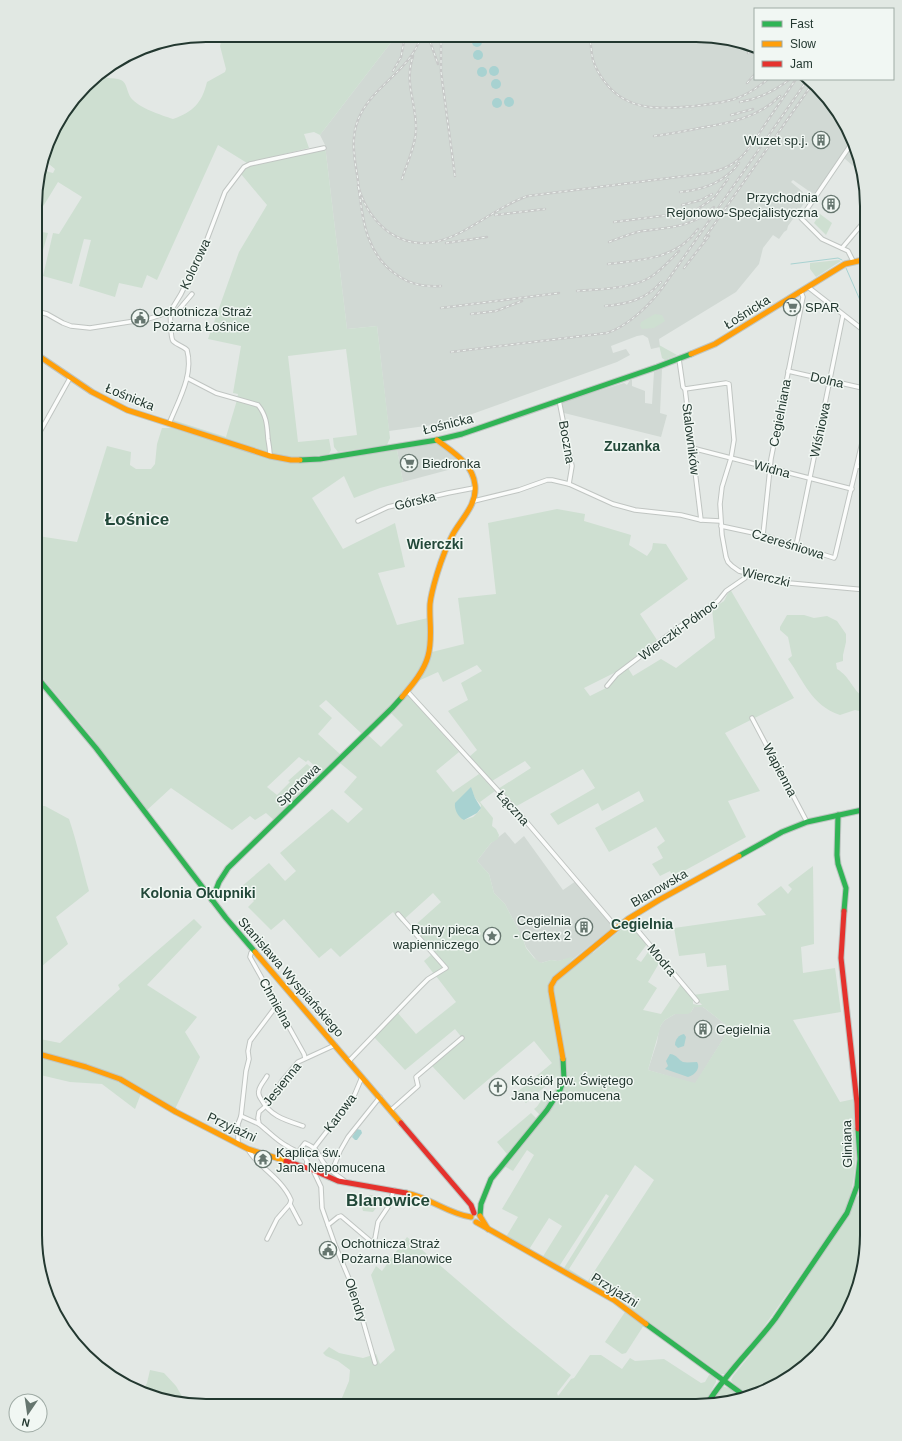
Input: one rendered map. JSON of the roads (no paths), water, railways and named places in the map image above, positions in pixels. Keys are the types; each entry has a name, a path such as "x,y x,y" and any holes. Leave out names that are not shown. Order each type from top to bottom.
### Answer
{"street":[{"path":"849,147 801,218 822,239 848,251 853,261"},
{"name":"Kolorowa","path":"170,314 206,242 225,192 244,167 250,164 324,148"},
{"path":"842,248 860,226"},
{"name":"Łośnicka","path":"42,358 89,391 114,404 169,424 270,456 291,460 320,459 437,440 462,434 679,359 725,339 845,264 860,260"},
{"path":"808,287 860,327"},
{"name":"Cegielniana","path":"763,535 770,468 803,297 801,292"},
{"path":"42,313 67,324 90,328 148,320 176,313 192,294"},
{"path":"169,424 187,378 188,353 185,348 175,342 172,338 170,314"},
{"name":"Wiśniowa","path":"796,546 843,314"},
{"name":"Stalowników","path":"679,359 683,387 685,389 701,520"},
{"name":"Dolna","path":"788,371 860,387"},
{"path":"42,428 70,378"},
{"path":"187,378 216,393 258,405 267,421 270,456"},
{"name":"Wierczki","path":"685,389 729,384 734,440 731,458 722,487 720,504 720,521 728,562 735,569 789,583 860,589"},
{"name":"Boczna","path":"559,400 571,459 572,470 569,484"},
{"path":"437,440 470,469 473,475 474,501 524,489 547,480 569,484 613,504 635,510 681,515 701,520 720,521"},
{"name":"Widna","path":"692,448 852,489"},
{"name":"Czereśniowa","path":"721,526 763,535 834,558 860,453"},
{"name":"Górska","path":"358,521 388,507 448,492 474,488"},
{"name":"Sportowa","path":"212,900 219,882 228,868 386,713 407,691 423,668 429,653 431,641 430,603 434,585 444,555 458,525 474,501"},
{"name":"Wierczki-Północ","path":"607,686 617,674 679,627 718,601 726,591 745,578 747,573"},
{"name":"Stanisława Wyspiańskiego","path":"42,683 96,748 226,918 380,1097 476,1214"},
{"name":"Łączna","path":"407,691 524,819 616,927"},
{"name":"Wapienna","path":"752,718 808,822"},
{"name":"Blanowska","path":"476,1214 491,1178 547,1110 560,1090 564,1079 564,1065 551,996 552,983 616,927 655,902 782,832 808,822 860,810"},
{"name":"Gliniana","path":"710,1399 718,1386 764,1334 811,1267 847,1213 857,1186 860,1159 856,1103 841,958 846,888 836,855 838,815"},
{"path":"349,1061 428,979 446,968 398,914"},
{"name":"Modra","path":"628,919 697,1001"},
{"name":"Chmielna","path":"254,950 250,953 250,957 305,1058"},
{"path":"238,1144 238,1126 242,1116 251,1038 277,1005"},
{"path":"390,1110 418,1086 416,1077 462,1038"},
{"name":"Jesienna","path":"298,1152 286,1146 260,1124 258,1118 259,1113 269,1103 282,1081 298,1062 335,1045"},
{"name":"Przyjaźni","path":"42,1055 86,1067 117,1078 176,1112 248,1149 313,1170 347,1183 394,1190 420,1196 463,1216 476,1214"},
{"path":"267,1076 259,1088 259,1095 265,1107 284,1120 302,1126"},
{"name":"Karowa","path":"314,1148 354,1096 362,1077"},
{"path":"332,1171 340,1151 348,1137 380,1097"},
{"path":"242,1116 260,1124"},
{"path":"306,1168 306,1160 298,1152 305,1144 314,1148 326,1165 347,1183"},
{"path":"248,1149 253,1157 289,1194 291,1200 290,1204 300,1223"},
{"name":"Olendry","path":"313,1170 321,1187 322,1208 355,1293 375,1363"},
{"path":"328,1225 341,1216 374,1244 378,1222 388,1207 394,1190"},
{"path":"267,1239 277,1219 290,1204"},
{"name":"Przyjaźni","path":"476,1214 488,1229"},
{"name":"Przyjaźni","path":"476,1214 473,1220 614,1300 740,1393"}],"water":[{"path":"472,42 482,42 481,46 479,47 475,47"},
{"path":"476,50 480,50 482,51 482,59 476,60 473,57 473,53"},
{"path":"492,66 496,66 498,67 498,75 492,76 489,73 489,69"},
{"path":"480,67 484,67 486,68 486,76 480,77 477,74 477,70"},
{"path":"494,79 498,79 500,80 500,88 494,89 491,86 491,82"},
{"path":"507,97 511,97 513,98 513,106 507,107 504,104 504,100"},
{"path":"495,98 499,98 501,99 501,107 495,108 492,105 492,101"},
{"path":"471,787 481,808 477,813 464,820 457,813 455,803"},
{"path":"684,1034 686,1037 684,1046 678,1048 675,1045 676,1041 680,1035"},
{"path":"670,1054 675,1055 683,1062 697,1062 697,1071 688,1077 665,1069 668,1066 666,1061"},
{"path":"357,1129 361,1130 362,1133 357,1140 355,1140 352,1137"}],"waterway":[{"path":"791,264 838,258 842,260"},
{"path":"846,268 860,300"}],"railway":[{"path":"393,71 401,57 404,42"},
{"path":"418,42 409,59 372,97 364,108 358,120 354,135 354,150 361,208 367,235 379,258 388,268 409,282 425,286 441,286"},
{"path":"430,42 438,64"},
{"path":"441,42 441,72 455,176"},
{"path":"590,42 593,60 602,78 618,95 638,105 672,108 725,102 750,92 767,80"},
{"path":"748,53 753,52"},
{"path":"402,179 416,134 416,118 410,84 413,56"},
{"path":"747,83 754,75"},
{"path":"740,102 766,94 789,80"},
{"path":"358,186 363,200 374,218 390,233 409,241 427,243 444,239 461,232 511,203 528,196 709,173 729,166 744,155 795,80"},
{"path":"451,352 607,333 631,320 652,301 663,287 805,84"},
{"path":"704,239 810,88"},
{"path":"654,136 722,124 743,118 762,110 780,96"},
{"path":"731,115 753,109"},
{"path":"680,192 713,184 727,175 739,163"},
{"path":"614,222 685,213 696,210 714,198 728,179"},
{"path":"682,205 701,200 712,194"},
{"path":"609,242 642,231 689,223 714,207"},
{"path":"495,215 545,209"},
{"path":"608,264 646,259 669,252 680,247 698,229"},
{"path":"684,268 709,236"},
{"path":"446,243 487,237"},
{"path":"577,291 614,288 641,282 657,272 679,251"},
{"path":"605,306 635,300 649,293 661,282"},
{"path":"441,308 559,293"},
{"path":"471,314 496,311 522,301"}],"place":[{"name":"Wuzet sp.j.","path":"821,140"},
{"name":"Przychodnia Rejonowo-Specjalistyczna","path":"831,204"},
{"name":"SPAR","path":"792,307"},
{"name":"Ochotnicza Straż Pożarna Łośnice","path":"140,318"},
{"name":"Biedronka","path":"409,463"},
{"name":"Cegielnia - Certex 2","path":"584,927"},
{"name":"Ruiny pieca wapienniczego","path":"492,936"},
{"name":"Cegielnia","path":"703,1029"},
{"name":"Kościół pw. Świętego Jana Nepomucena","path":"498,1087"},
{"name":"Kaplica św. Jana Nepomucena","path":"263,1159"},
{"name":"Ochotnicza Straż Pożarna Blanowice","path":"328,1250"}],"district":[{"name":"Zuzanka","path":"632,446"},
{"name":"Łośnice","path":"137,519"},
{"name":"Wierczki","path":"435,544"},
{"name":"Kolonia Okupniki","path":"198,893"},
{"name":"Cegielnia","path":"642,924"},
{"name":"Blanowice","path":"388,1200"}]}
